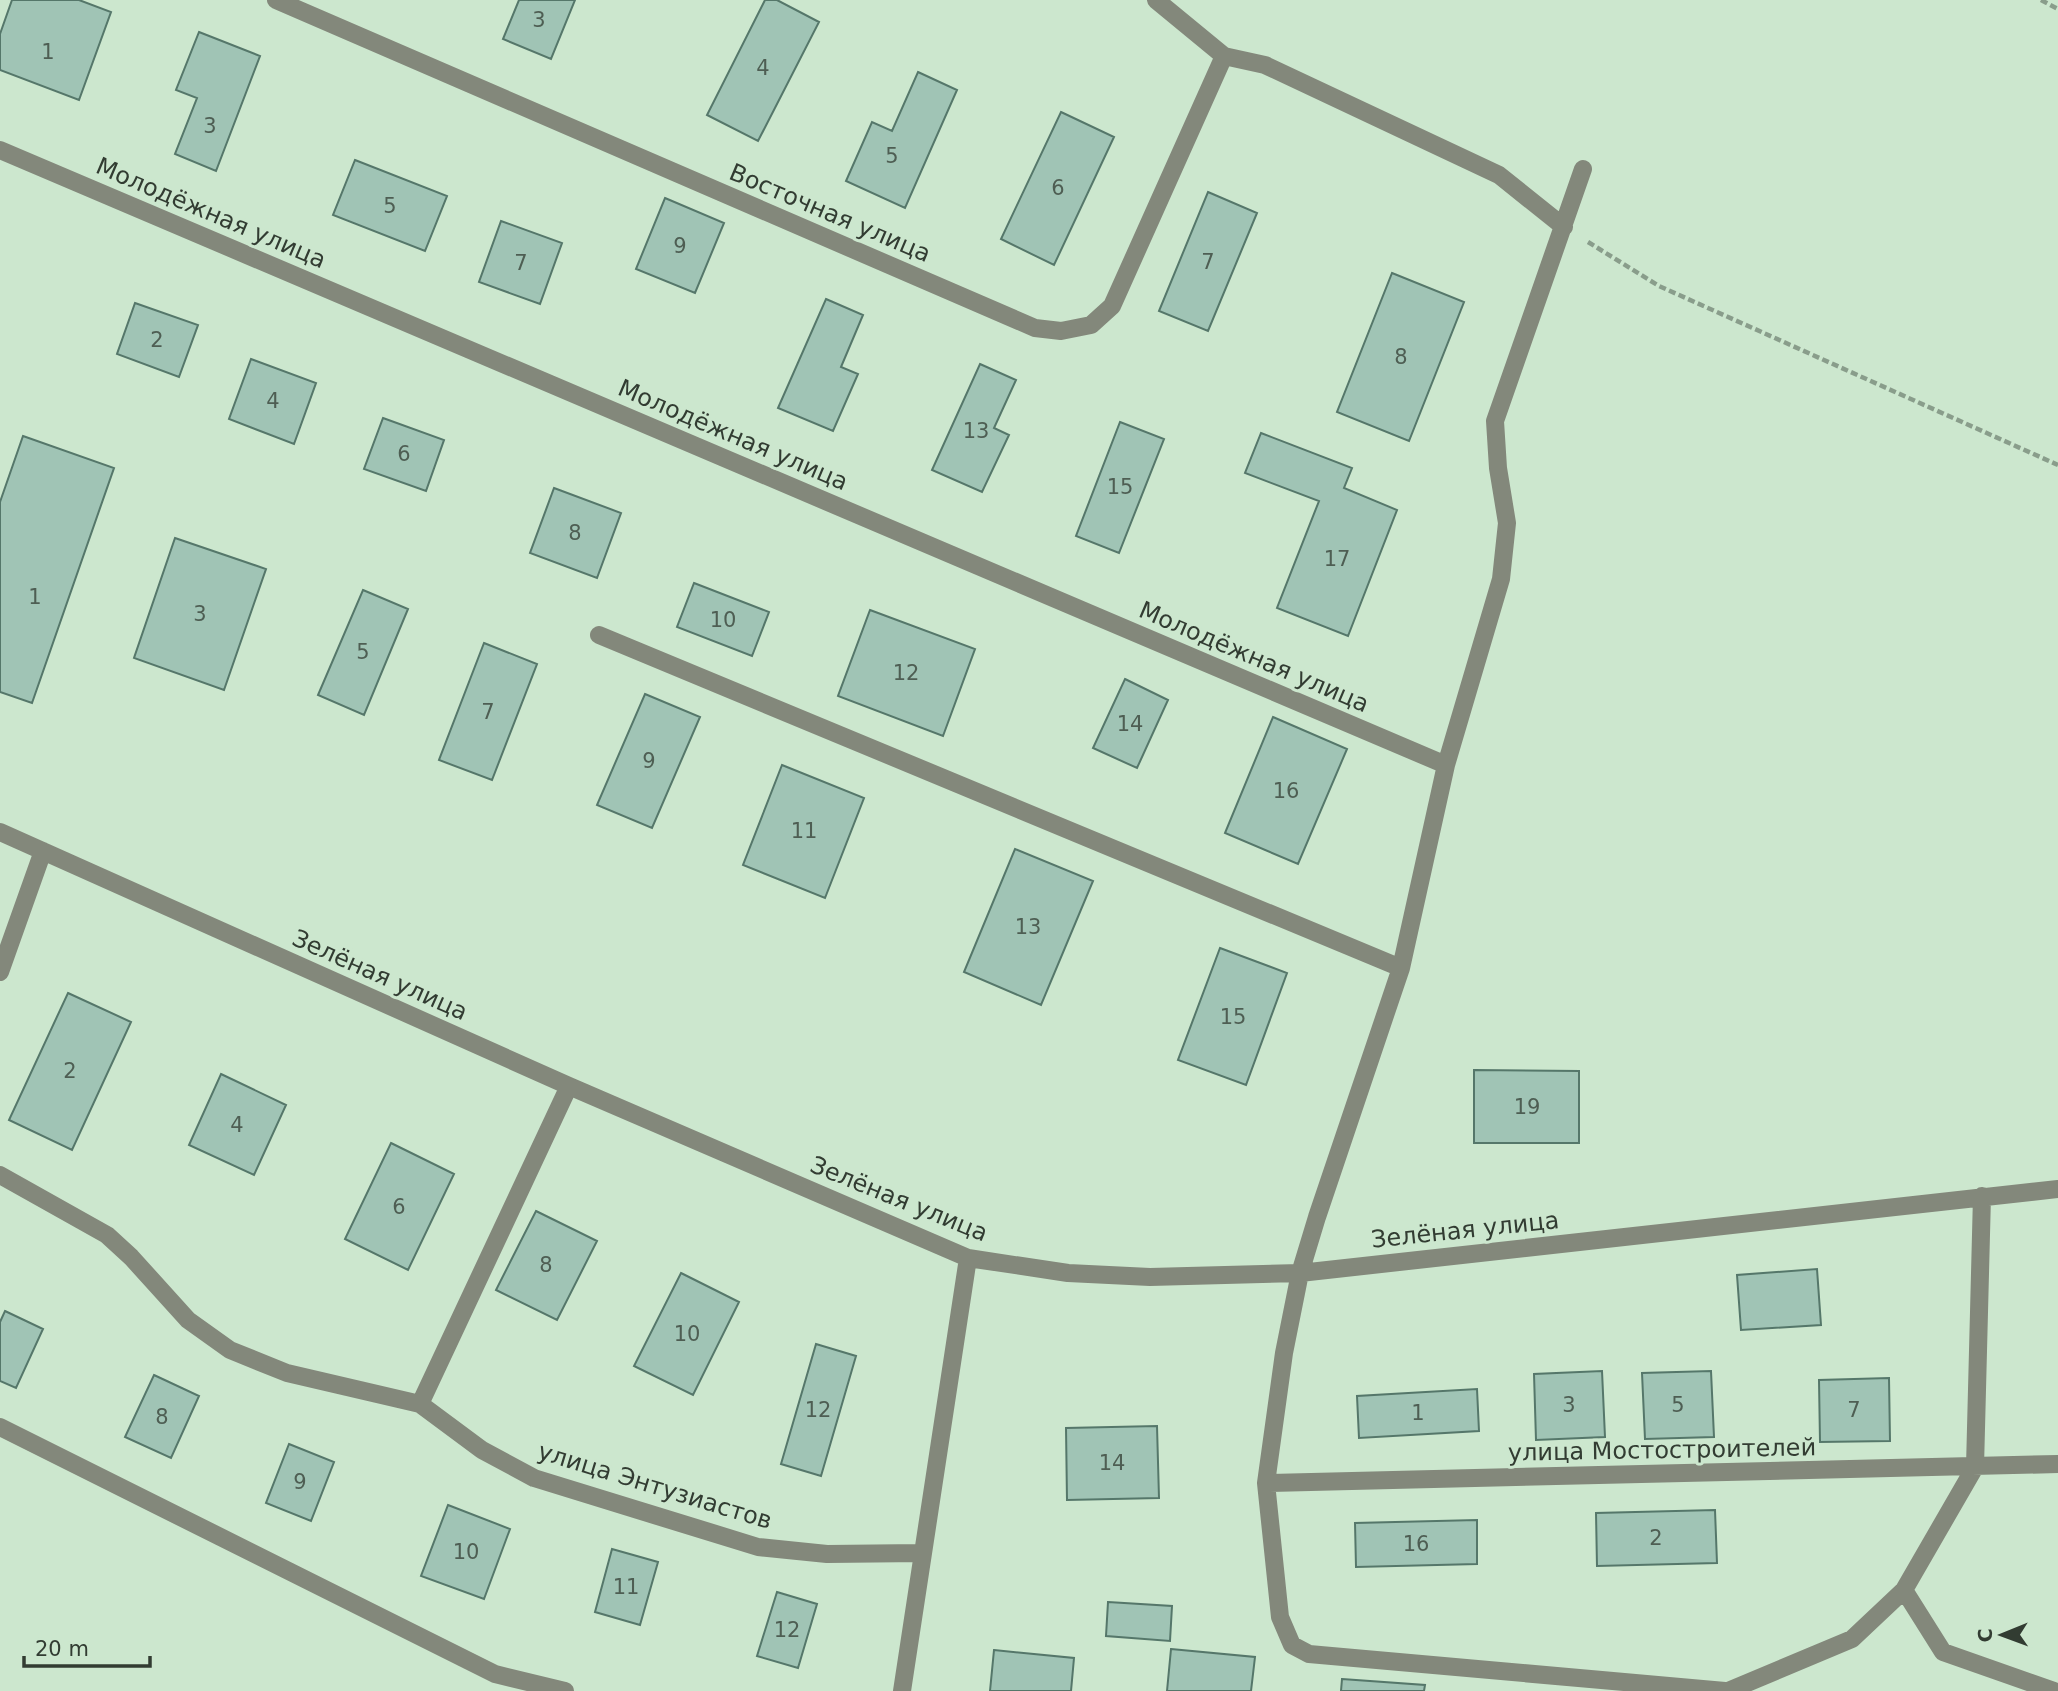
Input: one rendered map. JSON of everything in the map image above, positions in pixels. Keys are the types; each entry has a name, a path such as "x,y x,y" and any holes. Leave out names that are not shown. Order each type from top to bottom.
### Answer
{"street":[{"name":"Восточная улица","path":"276,0 1035,328 1061,331 1091,325 1112,306 1224,56"},
{"path":"1156,0 1224,56 1265,65 1499,175 1564,227"},
{"name":"Молодёжная улица","path":"0,149 1446,765"},
{"path":"1584,169 1495,421 1497,468 1507,523 1501,579 1446,765 1401,968 1300,1273 1284,1353 1266,1483 1280,1617 1292,1645 1308,1654 1726,1691 1852,1639 1904,1590 1975,1467 1982,1196"},
{"path":"599,635 1401,968"},
{"name":"Зелёная улица","path":"0,832 569,1086 968,1258 1068,1273 1150,1277 1300,1273 2058,1189"},
{"path":"0,972 43,851"},
{"path":"420,1404 569,1086"},
{"name":"улица Энтузиастов","path":"0,1175 107,1235 131,1257 188,1320 230,1350 287,1373 420,1404 482,1450 534,1478 758,1547 827,1555 922,1553"},
{"path":"902,1691 968,1258"},
{"path":"0,1427 495,1674 565,1691"},
{"name":"улица Мостостроителей","path":"1266,1483 2058,1464"},
{"path":"1904,1590 1942,1652 2054,1691"}],"path":[{"path":"2041,0 2058,9"},
{"path":"1564,227 1659,286 2058,465"}],"building":[{"path":"12,0 79,0 111,12 79,100 0,70 0,34"},
{"path":"519,0 575,0 551,59 503,39"},
{"path":"765,0 777,0 819,22 758,141 707,115"},
{"path":"199,32 260,56 216,171 175,154 197,98 176,90"},
{"path":"918,72 957,90 905,208 846,181 872,122 892,131"},
{"path":"1061,112 1114,137 1054,265 1001,239"},
{"path":"355,160 447,196 425,251 333,215"},
{"path":"1208,192 1257,213 1208,331 1159,311"},
{"path":"665,198 724,223 695,293 636,269"},
{"path":"501,221 562,243 540,304 479,282"},
{"path":"1392,273 1464,302 1409,441 1337,412"},
{"path":"826,299 863,315 841,367 858,374 833,431 778,408"},
{"path":"135,303 198,325 179,377 117,354"},
{"path":"251,359 316,383 294,444 229,419"},
{"path":"980,364 1016,380 994,428 1009,435 982,492 932,470"},
{"path":"383,418 444,440 426,491 364,469"},
{"path":"1120,422 1164,439 1119,553 1076,536"},
{"path":"1261,433 1352,468 1344,488 1397,510 1348,636 1277,608 1319,501 1245,473"},
{"path":"23,436 114,468 32,703 0,692 0,502"},
{"path":"554,488 621,513 597,578 530,553"},
{"path":"175,538 266,569 224,690 134,658"},
{"path":"694,583 769,612 752,656 677,627"},
{"path":"363,590 408,609 364,715 318,695"},
{"path":"870,610 975,649 943,736 838,696"},
{"path":"484,643 537,664 492,780 439,760"},
{"path":"1125,679 1168,700 1137,768 1093,748"},
{"path":"645,694 700,717 652,828 597,805"},
{"path":"1273,717 1347,749 1298,864 1225,833"},
{"path":"782,765 864,798 825,898 743,865"},
{"path":"1015,849 1093,881 1041,1005 964,972"},
{"path":"1220,948 1287,973 1246,1085 1178,1060"},
{"path":"68,993 131,1022 72,1150 9,1120"},
{"path":"1474,1070 1579,1071 1579,1143 1474,1143"},
{"path":"221,1074 286,1105 254,1175 189,1145"},
{"path":"391,1143 454,1174 408,1270 345,1239"},
{"path":"536,1211 597,1241 557,1320 496,1290"},
{"path":"1817,1269 1821,1325 1741,1330 1737,1275"},
{"path":"681,1273 739,1302 693,1395 634,1366"},
{"path":"5,1311 43,1329 16,1388 0,1381 0,1322"},
{"path":"816,1344 856,1356 821,1476 781,1464"},
{"path":"1602,1371 1605,1437 1536,1440 1534,1374"},
{"path":"1711,1371 1714,1437 1645,1439 1642,1373"},
{"path":"154,1375 199,1396 171,1458 125,1437"},
{"path":"1889,1378 1890,1441 1820,1442 1819,1380"},
{"path":"1477,1389 1479,1431 1359,1438 1357,1396"},
{"path":"1157,1426 1159,1498 1067,1500 1066,1428"},
{"path":"289,1444 334,1462 311,1521 266,1503"},
{"path":"448,1505 510,1529 484,1599 421,1576"},
{"path":"1715,1510 1717,1563 1597,1566 1596,1513"},
{"path":"1477,1520 1477,1564 1356,1567 1355,1523"},
{"path":"612,1549 658,1562 640,1625 595,1612"},
{"path":"777,1592 817,1604 798,1668 757,1656"},
{"path":"1108,1602 1172,1606 1170,1641 1106,1636"},
{"path":"1171,1649 1255,1657 1251,1691 1167,1691"},
{"path":"994,1650 1074,1658 1071,1691 990,1691"},
{"path":"1342,1679 1425,1685 1424,1691 1341,1691"}]}
